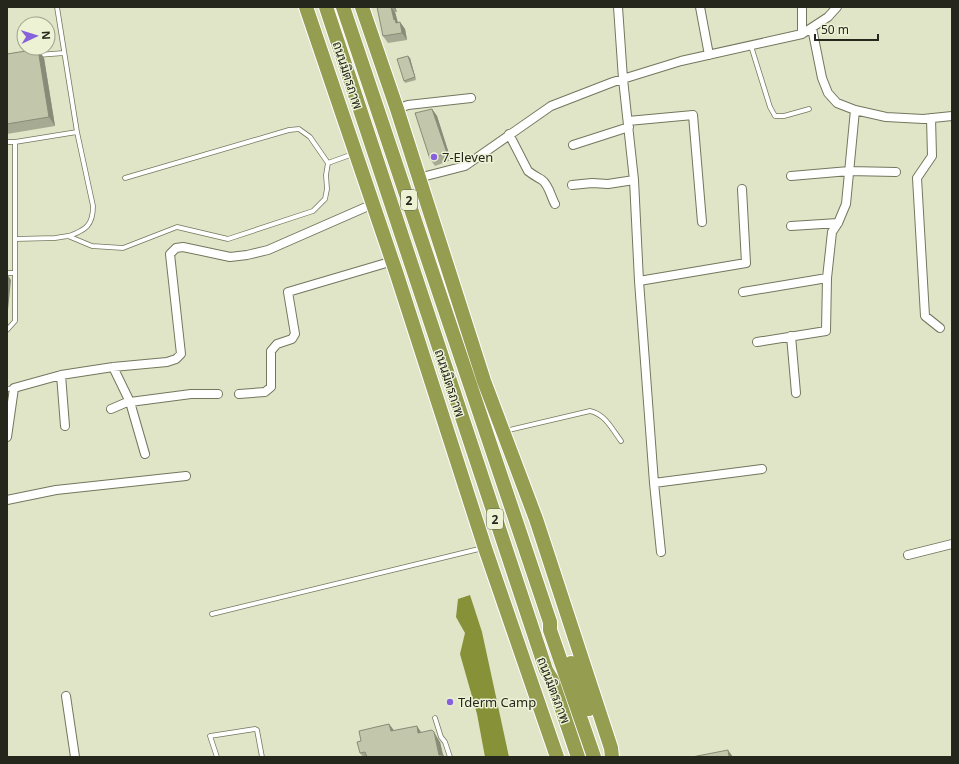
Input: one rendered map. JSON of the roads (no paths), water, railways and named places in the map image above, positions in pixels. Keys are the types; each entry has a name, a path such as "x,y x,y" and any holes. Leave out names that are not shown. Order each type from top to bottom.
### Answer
{"highway":[{"name":"ถนนมิตรภาพ","path":"306,7 401,288 485,548 558,757"},
{"name":"ถนนมิตรภาพ","path":"326,7 546,670 552,680 578,757"},
{"name":"ถนนมิตรภาพ","path":"343,7 550,622 550,630 594,757"},
{"name":"2","path":"362,7 397,109 482,374 502,432 536,519 609,741 612,756"},
{"path":"448,268 457,344"},
{"path":"401,288 439,349"},
{"path":"550,622 558,629 605,750 612,756"},
{"path":"546,670 545,682 562,757"}],"street":[{"path":"618,7 623,79 634,180 639,281 654,482 661,552"},
{"path":"700,7 709,55"},
{"path":"802,7 802,34"},
{"path":"426,176 465,166 551,106 623,79 680,61 802,34 828,17 837,7"},
{"path":"812,28 822,78 828,93 837,103 854,110 886,116 923,119 952,116"},
{"path":"397,109 408,105 471,98"},
{"path":"756,342 826,331 827,278 832,232 838,224 846,204 854,110"},
{"path":"573,144 628,124 693,115 702,222"},
{"path":"931,118 932,156 917,178 925,316 940,328"},
{"path":"509,134 528,171 546,184 555,204"},
{"path":"791,176 849,171 896,172"},
{"path":"572,185 592,183 608,184 634,180"},
{"path":"639,281 746,263 742,188"},
{"path":"7,437 10,388 61,375 113,367 167,362 176,359 181,354 170,254 176,248 183,247 230,257 247,255 268,250 373,204"},
{"path":"791,226 838,224"},
{"path":"239,394 265,392 271,386 271,351 276,344 292,339 295,334 288,292 392,261"},
{"path":"743,292 827,278"},
{"path":"791,336 796,393"},
{"path":"113,367 130,402 145,454"},
{"path":"61,375 65,426"},
{"path":"111,409 130,402 191,394 218,394"},
{"path":"654,482 762,469"},
{"path":"7,500 56,490 186,476"},
{"path":"908,555 952,544"},
{"path":"66,696 75,757"}],"lane":[{"path":"15,239 55,238 68,236 77,233 89,225 93,218 93,206 77,132 57,7"},
{"path":"751,46 770,107 775,116 784,116 809,109"},
{"path":"56,54 64,53"},
{"path":"68,236 92,246 123,248 177,227 228,239 313,211 325,199 328,163 310,137 298,129 289,130 125,178"},
{"path":"7,142 77,132"},
{"path":"7,330 15,321 15,142"},
{"path":"328,163 355,153"},
{"path":"7,273 15,274"},
{"path":"502,432 590,411 602,415 621,441"},
{"path":"212,614 485,548"},
{"path":"435,718 441,737 447,747 450,757"},
{"path":"217,757 210,736 255,729 257,730 262,757"}],"place":[{"name":"7-Eleven","path":"434,157"},
{"name":"Tderm Camp","path":"450,702"}]}
